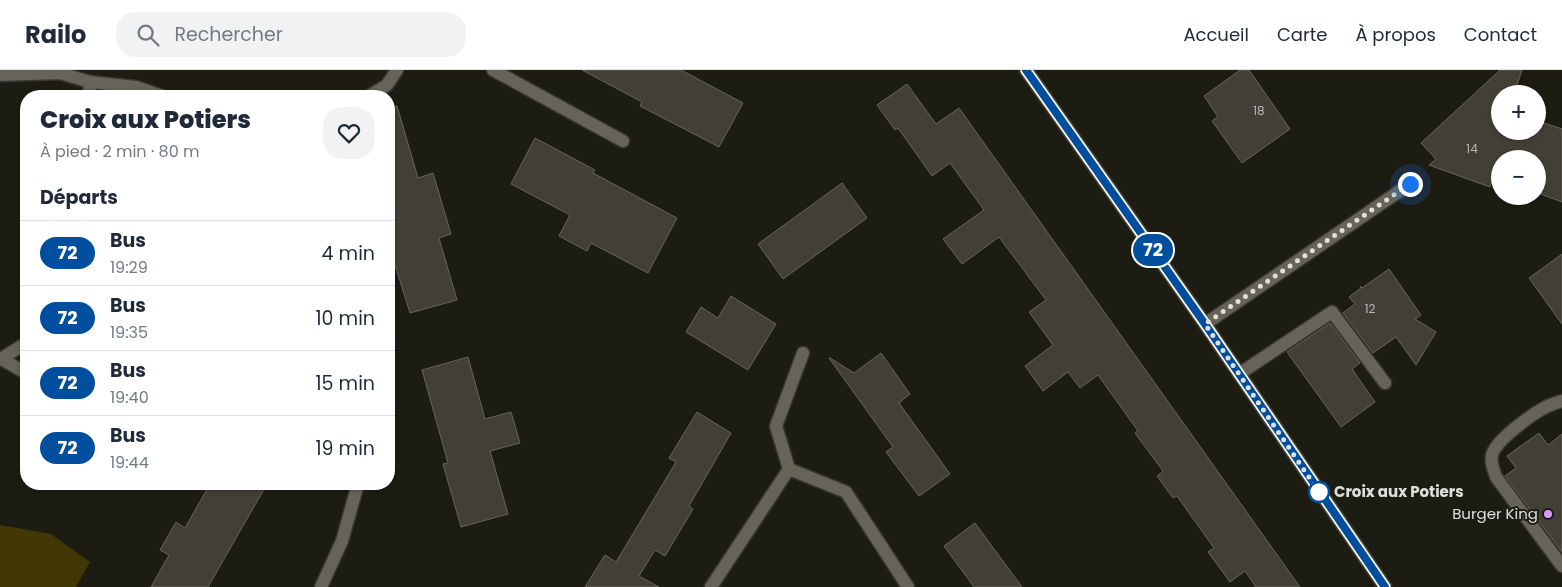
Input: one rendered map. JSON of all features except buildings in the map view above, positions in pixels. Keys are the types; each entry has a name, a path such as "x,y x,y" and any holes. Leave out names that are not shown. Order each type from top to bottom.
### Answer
{"main road":[{"path":"1026,70 1205,324 1385,587"}],"street":[{"path":"379,90 387,85 397,70"},
{"path":"492,70 623,141"},
{"path":"0,75 60,73 90,82 136,87 145,90"},
{"path":"89,90 90,82"},
{"path":"1205,324 1410,184"},
{"path":"1239,374 1332,312 1385,383"},
{"path":"20,346 0,358 20,370"},
{"path":"789,469 776,426 803,353"},
{"path":"1562,401 1544,408 1505,437 1496,445 1492,454 1492,465 1496,477 1562,566"},
{"path":"711,587 789,469"},
{"path":"789,469 846,492 908,587"},
{"path":"322,587 342,541 356,490"}],"shaded area":[{"path":"0,525 51,534 90,562 76,587 0,587"}],"bus line":[{"name":"72","path":"1026,70 1205,324 1385,587"}],"place":[{"name":"Croix aux Potiers","path":"1319,492"},
{"name":"Burger King","path":"1548,514"}],"route":[{"path":"1319,492 1205,324 1410,184"}]}
